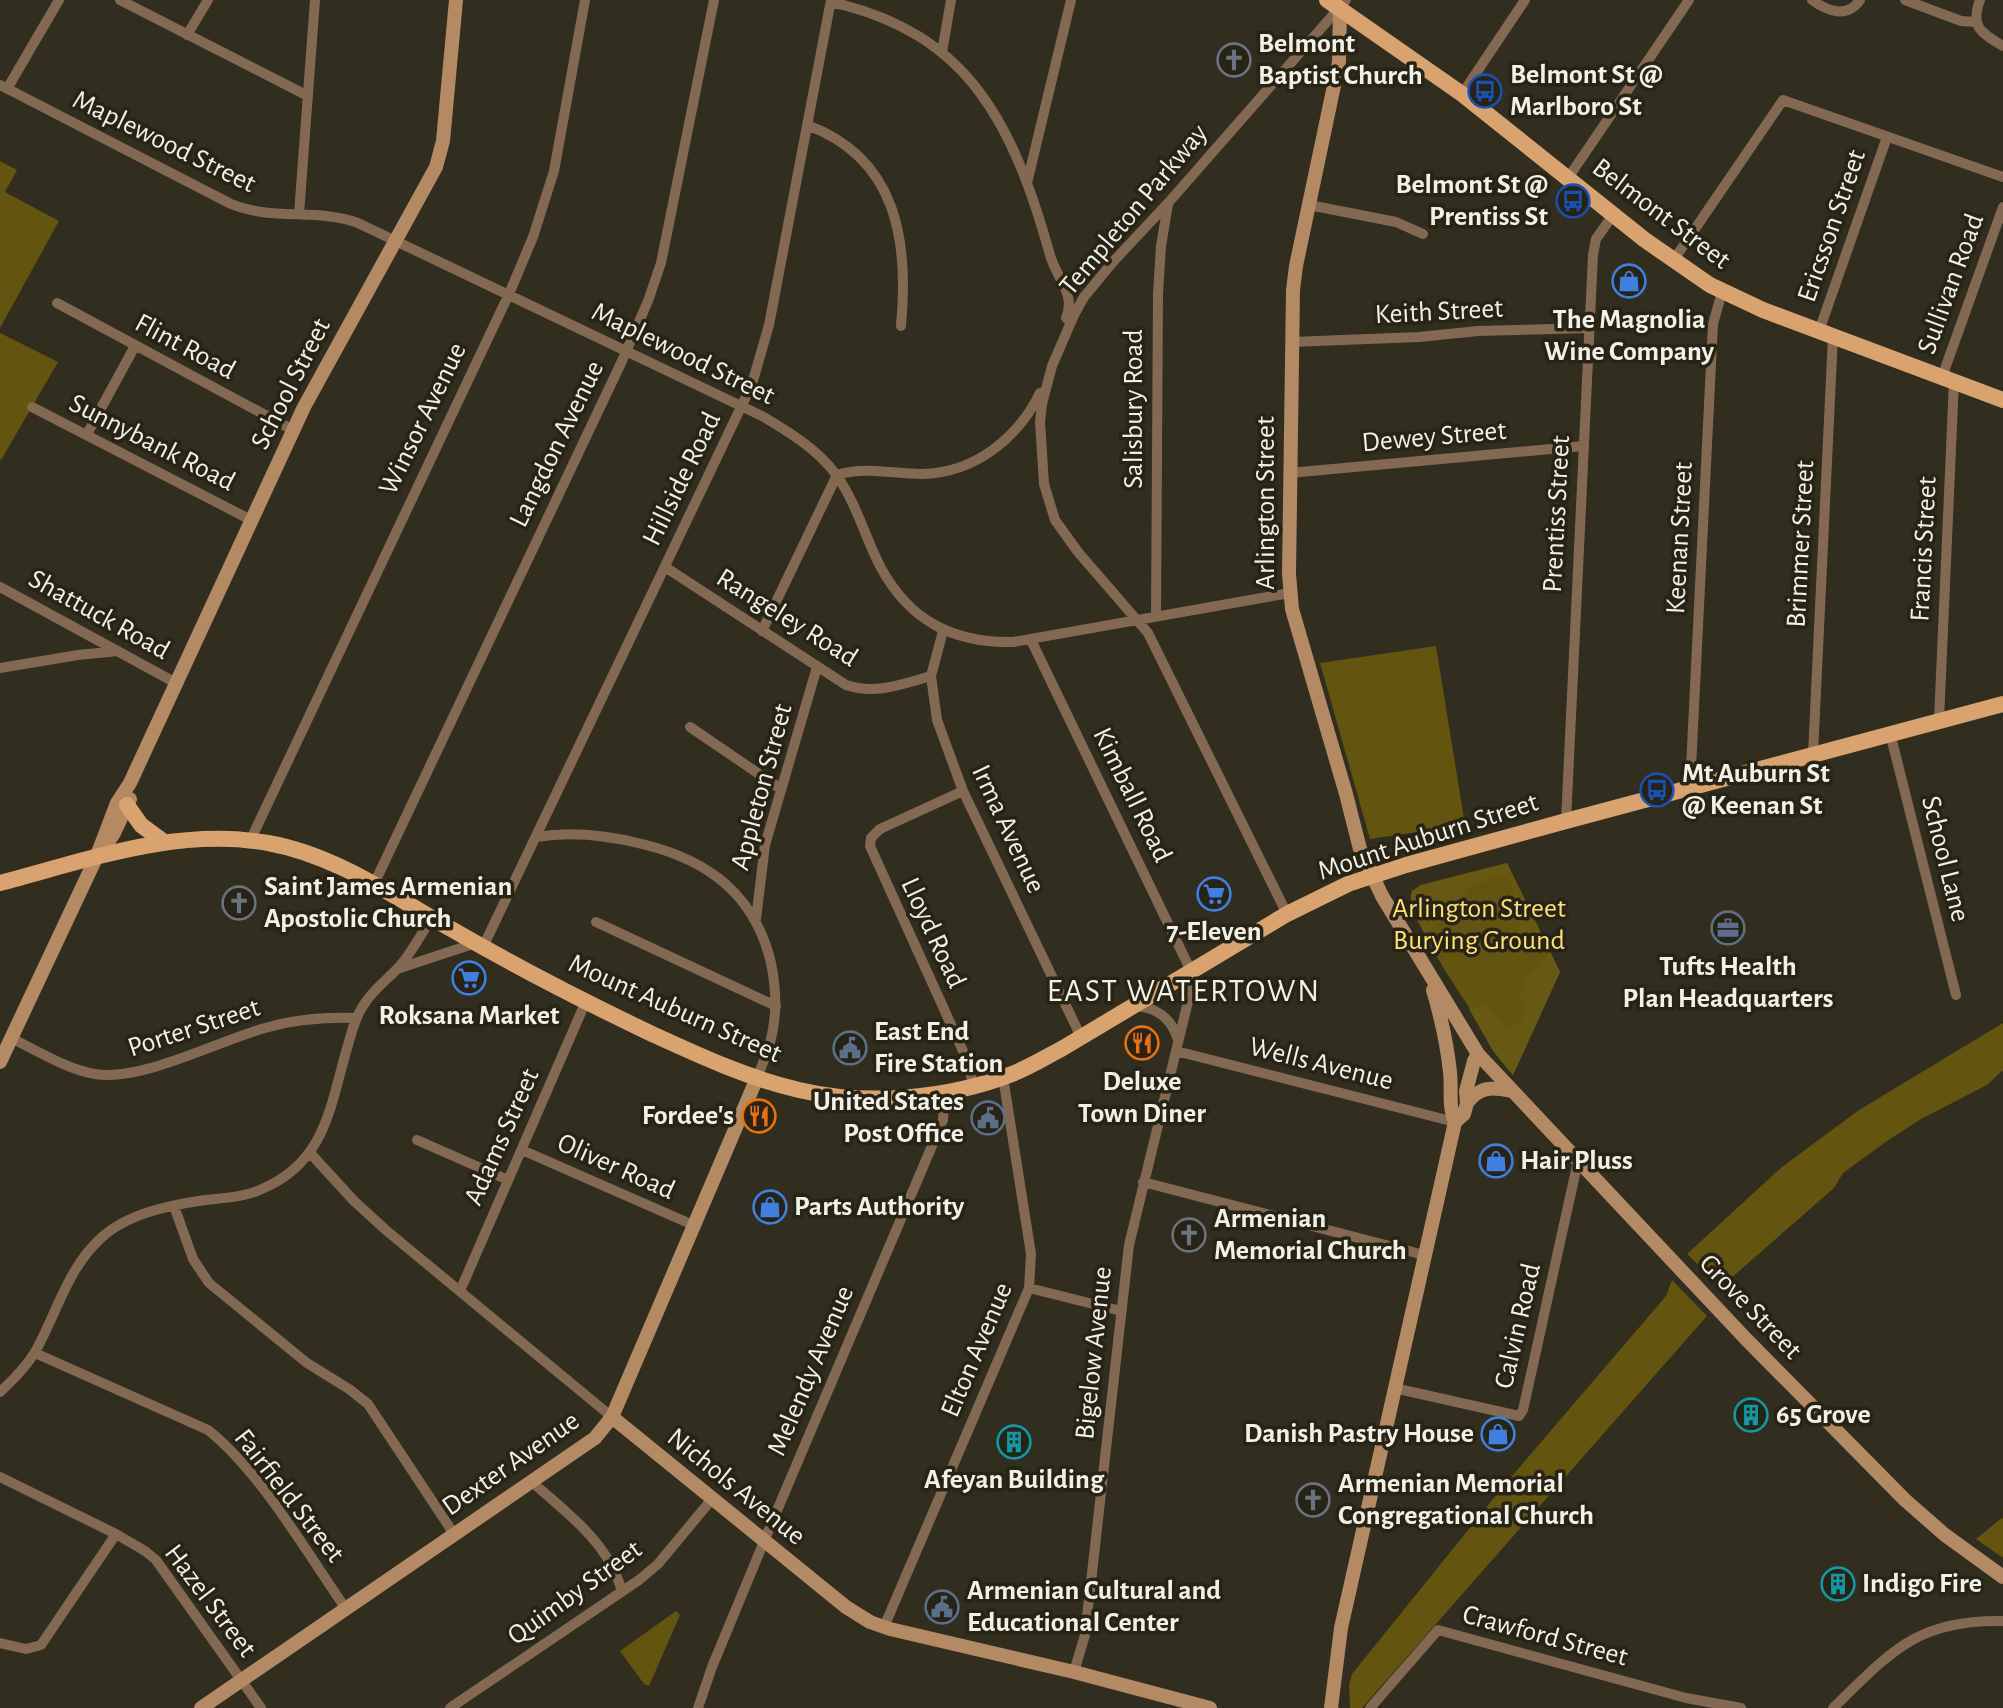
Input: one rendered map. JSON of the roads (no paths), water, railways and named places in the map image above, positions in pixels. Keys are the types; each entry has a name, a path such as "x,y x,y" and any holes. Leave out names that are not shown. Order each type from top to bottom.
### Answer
{"main road":[{"name":"Belmont Street","path":"1338,3 1462,93 1673,261 1722,292 2003,400"},
{"name":"Mount Auburn Street","path":"0,883 164,842 214,838 290,848 352,872 479,945 672,1043 757,1078 800,1091 853,1098 889,1099 973,1085 1003,1077 1034,1063 1287,914 1348,884 1566,821 2003,704"},
{"path":"127,805 141,825 164,842"}],"street":[{"path":"4,87 59,0"},
{"path":"120,0 308,96"},
{"path":"187,35 208,0"},
{"path":"299,214 315,0"},
{"name":"School Street","path":"0,1062 96,858 122,792 131,783 293,430 433,172 441,151 456,0"},
{"name":"Winsor Avenue","path":"250,841 509,294 542,213 554,170 586,0"},
{"name":"Langdon Avenue","path":"374,884 627,351 656,282 664,254 714,0"},
{"path":"942,52 951,0"},
{"path":"1027,183 1071,0"},
{"path":"1462,93 1525,0"},
{"path":"1568,178 1689,0"},
{"path":"1812,0 1827,9 1839,12 1854,8 1860,0"},
{"path":"1905,0 1963,21 1976,22"},
{"path":"1980,0 1976,12 1980,31 2003,46"},
{"path":"762,631 837,475 859,470 940,473 973,463 999,445 1024,420 1035,404 1052,366 1070,308 1070,296 1054,268 1027,183 1006,135 990,107 966,75 942,52 917,34 887,19 831,1"},
{"name":"Hillside Road","path":"479,945 536,837 742,406 764,346 831,1"},
{"name":"Templeton Parkway","path":"1287,914 1148,633 1066,537 1048,501 1041,465 1039,432 1041,404 1052,366 1084,297 1169,202 1338,3"},
{"name":"Arlington Street","path":"1331,1708 1339,1637 1423,1255 1455,1122 1464,1114 1466,1091 1478,1054 1371,876 1359,846 1292,609 1289,473 1291,342 1296,266 1339,62 1338,3"},
{"name":"Maplewood Street","path":"4,87 231,204 259,213 343,218 395,240 742,406 797,439 828,464 846,489 880,567 891,584 916,612 943,631 960,637 995,642 1031,640 1290,593"},
{"path":"1673,261 1783,100 2003,177"},
{"path":"807,125 838,138 852,148 874,173 884,190 900,232 903,252 905,273 901,326"},
{"name":"Ericsson Street","path":"1826,333 1887,137"},
{"name":"Salisbury Road","path":"1156,617 1158,294 1161,246 1169,202"},
{"path":"1309,205 1396,222 1423,234"},
{"name":"Sullivan Road","path":"1948,379 2003,207"},
{"name":"Prentiss Street","path":"1566,821 1594,247 1598,236 1613,215"},
{"name":"Keenan Street","path":"1690,788 1713,324 1722,292"},
{"name":"Flint Road","path":"57,303 293,430"},
{"name":"Keith Street","path":"1291,342 1419,337 1478,331 1590,328"},
{"name":"Brimmer Street","path":"1814,754 1826,333"},
{"path":"87,434 135,346"},
{"name":"Francis Street","path":"1939,720 1948,379"},
{"name":"Sunnybank Road","path":"32,407 251,520"},
{"name":"Dewey Street","path":"1289,473 1583,446"},
{"name":"Rangeley Road","path":"665,567 846,685 870,690 883,689 931,676"},
{"name":"Shattuck Road","path":"0,587 176,683"},
{"name":"Irma Avenue","path":"943,631 931,676 937,720 963,791 1081,1037"},
{"name":"Kimball Road","path":"1031,640 1191,971"},
{"path":"0,668 118,651"},
{"name":"Appleton Street","path":"755,919 760,867 817,667"},
{"path":"690,727 781,789"},
{"name":"School Lane","path":"1890,733 1956,995"},
{"name":"School Street","path":"96,858 113,837 131,796 131,783"},
{"name":"Lloyd Road","path":"963,791 880,830 871,838 870,846 968,1062 973,1085"},
{"path":"536,837 571,833 631,841 670,852 704,867 734,891 755,919 769,956 776,1006 771,1040 757,1078"},
{"path":"0,1391 13,1381 35,1353 68,1280 89,1250 103,1236 135,1218 174,1206 261,1190 288,1175 311,1154 329,1114 356,1018 371,994 397,969 417,943 431,918"},
{"path":"596,922 776,1006"},
{"path":"397,969 479,945"},
{"name":"Bigelow Avenue","path":"1074,1672 1087,1623 1129,1245 1192,991 1191,971"},
{"name":"Arlington Street","path":"1430,975 1448,1051 1451,1077 1450,1111 1455,1122"},
{"name":"Adams Street","path":"460,1291 586,1001"},
{"path":"1132,1006 1145,1007 1161,1014 1173,1026 1177,1047"},
{"name":"Porter Street","path":"11,1038 68,1066 112,1076 144,1070 283,1023 322,1018 356,1018"},
{"name":"Wells Avenue","path":"1177,1047 1455,1122"},
{"path":"1451,1077 1452,1068 1461,1060 1478,1054"},
{"name":"Grove Street","path":"1478,1054 1713,1304 1905,1500 1945,1535 2003,1577"},
{"name":"Elton Avenue","path":"884,1627 1029,1288 1031,1254 1003,1077"},
{"name":"Dexter Avenue","path":"201,1708 595,1438 611,1417 757,1078"},
{"path":"1467,1103 1472,1095 1486,1088 1511,1091"},
{"name":"Melendy Avenue","path":"698,1708 712,1667 764,1542 943,1120 945,1091"},
{"path":"417,1140 508,1180"},
{"name":"Oliver Road","path":"522,1150 693,1225"},
{"name":"Nichols Avenue","path":"311,1154 361,1208 460,1291 764,1542 846,1607 870,1622 1210,1708"},
{"name":"Calvin Road","path":"1394,1388 1519,1416 1578,1161"},
{"path":"1143,1182 1423,1255"},
{"path":"174,1206 193,1259 209,1283 307,1363 368,1404 454,1534"},
{"path":"1029,1288 1121,1311"},
{"name":"Fairfield Street","path":"35,1353 208,1430 221,1440 276,1509 346,1609"},
{"name":"Hazel Street","path":"0,1477 117,1534 145,1551 165,1571 261,1708"},
{"path":"533,1483 578,1523 601,1548 615,1570 622,1592"},
{"name":"Quimby Street","path":"450,1708 622,1592 658,1564 712,1499"},
{"path":"0,1643 26,1649 41,1645 117,1534"},
{"path":"1827,1708 1833,1708 1902,1646 1927,1631 1952,1624 2003,1621"},
{"name":"Crawford Street","path":"1370,1708 1438,1630 1686,1698 1741,1708"}],"place":[{"name":"Belmont Baptist Church","path":"1234,60"},
{"name":"Belmont St @ Marlboro St","path":"1485,91"},
{"name":"Belmont St @ Prentiss St","path":"1573,201"},
{"name":"The Magnolia Wine Company","path":"1629,281"},
{"name":"Mt Auburn St @ Keenan St","path":"1657,790"},
{"name":"7-Eleven","path":"1214,894"},
{"name":"Saint James Armenian Apostolic Church","path":"239,903"},
{"name":"Tufts Health Plan Headquarters","path":"1728,928"},
{"name":"Roksana Market","path":"469,978"},
{"name":"Deluxe Town Diner","path":"1142,1043"},
{"name":"East End Fire Station","path":"850,1048"},
{"name":"Fordee's","path":"759,1116"},
{"name":"United States Post Office","path":"988,1118"},
{"name":"Hair Pluss","path":"1496,1161"},
{"name":"Parts Authority","path":"770,1207"},
{"name":"Armenian Memorial Church","path":"1189,1235"},
{"name":"65 Grove","path":"1751,1415"},
{"name":"Danish Pastry House","path":"1498,1434"},
{"name":"Afeyan Building","path":"1014,1442"},
{"name":"Armenian Memorial Congregational Church","path":"1313,1500"},
{"name":"Indigo Fire","path":"1838,1584"},
{"name":"Armenian Cultural and Educational Center","path":"942,1607"}],"district":[{"name":"EAST WATERTOWN","path":"1184,991"}],"park label":[{"name":"Arlington Street Burying Ground","path":"1479,925"}]}
